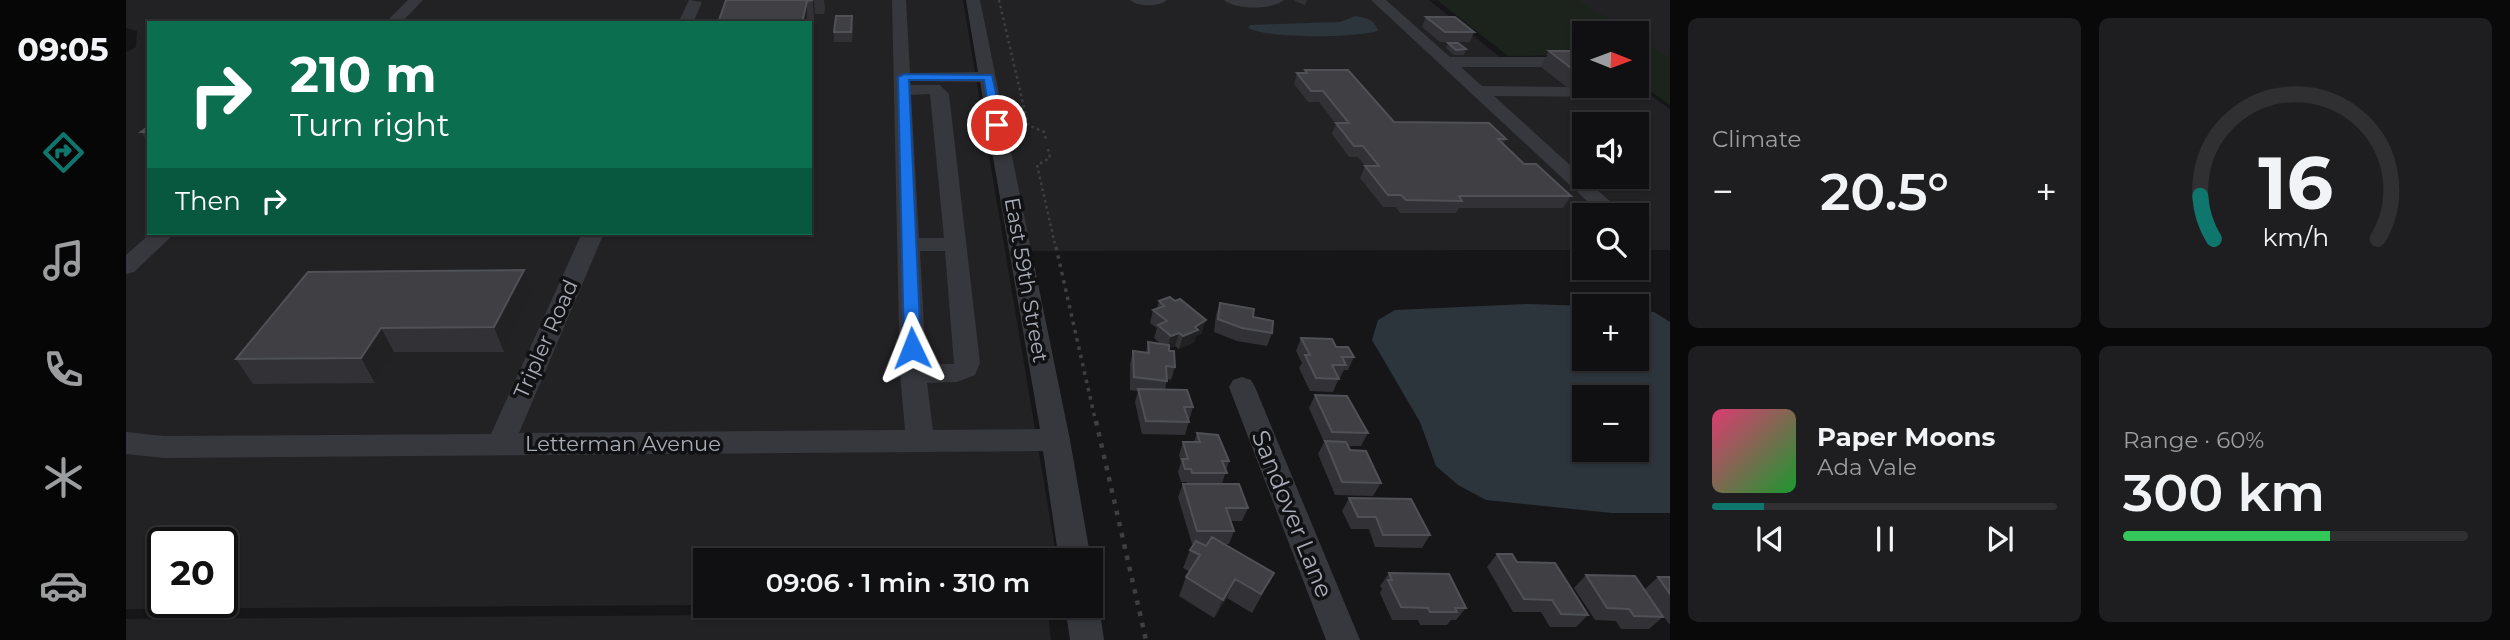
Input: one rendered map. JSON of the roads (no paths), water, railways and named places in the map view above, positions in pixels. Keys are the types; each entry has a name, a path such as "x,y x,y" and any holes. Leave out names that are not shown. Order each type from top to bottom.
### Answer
{"street":[{"path":"394,21 416,0"},
{"path":"899,0 904,74 913,374 920,442"},
{"name":"East 59th Street","path":"973,0 1056,440 1073,548"},
{"path":"1137,0 1160,0"},
{"path":"1231,0 1267,3 1277,0"},
{"path":"1378,0 1600,203"},
{"path":"686,21 695,2"},
{"path":"1447,62 1572,62"},
{"path":"904,74 987,68"},
{"path":"904,74 940,94 966,369 957,373 913,374"},
{"path":"1478,91 1572,92"},
{"path":"126,267 162,235"},
{"name":"Tripler Road","path":"500,444 592,235"},
{"path":"909,245 955,244"},
{"name":"Sandover Lane","path":"1242,387 1343,640"},
{"name":"Letterman Avenue","path":"126,443 190,447 1056,440"},
{"path":"1084,618 1087,640"}]}
